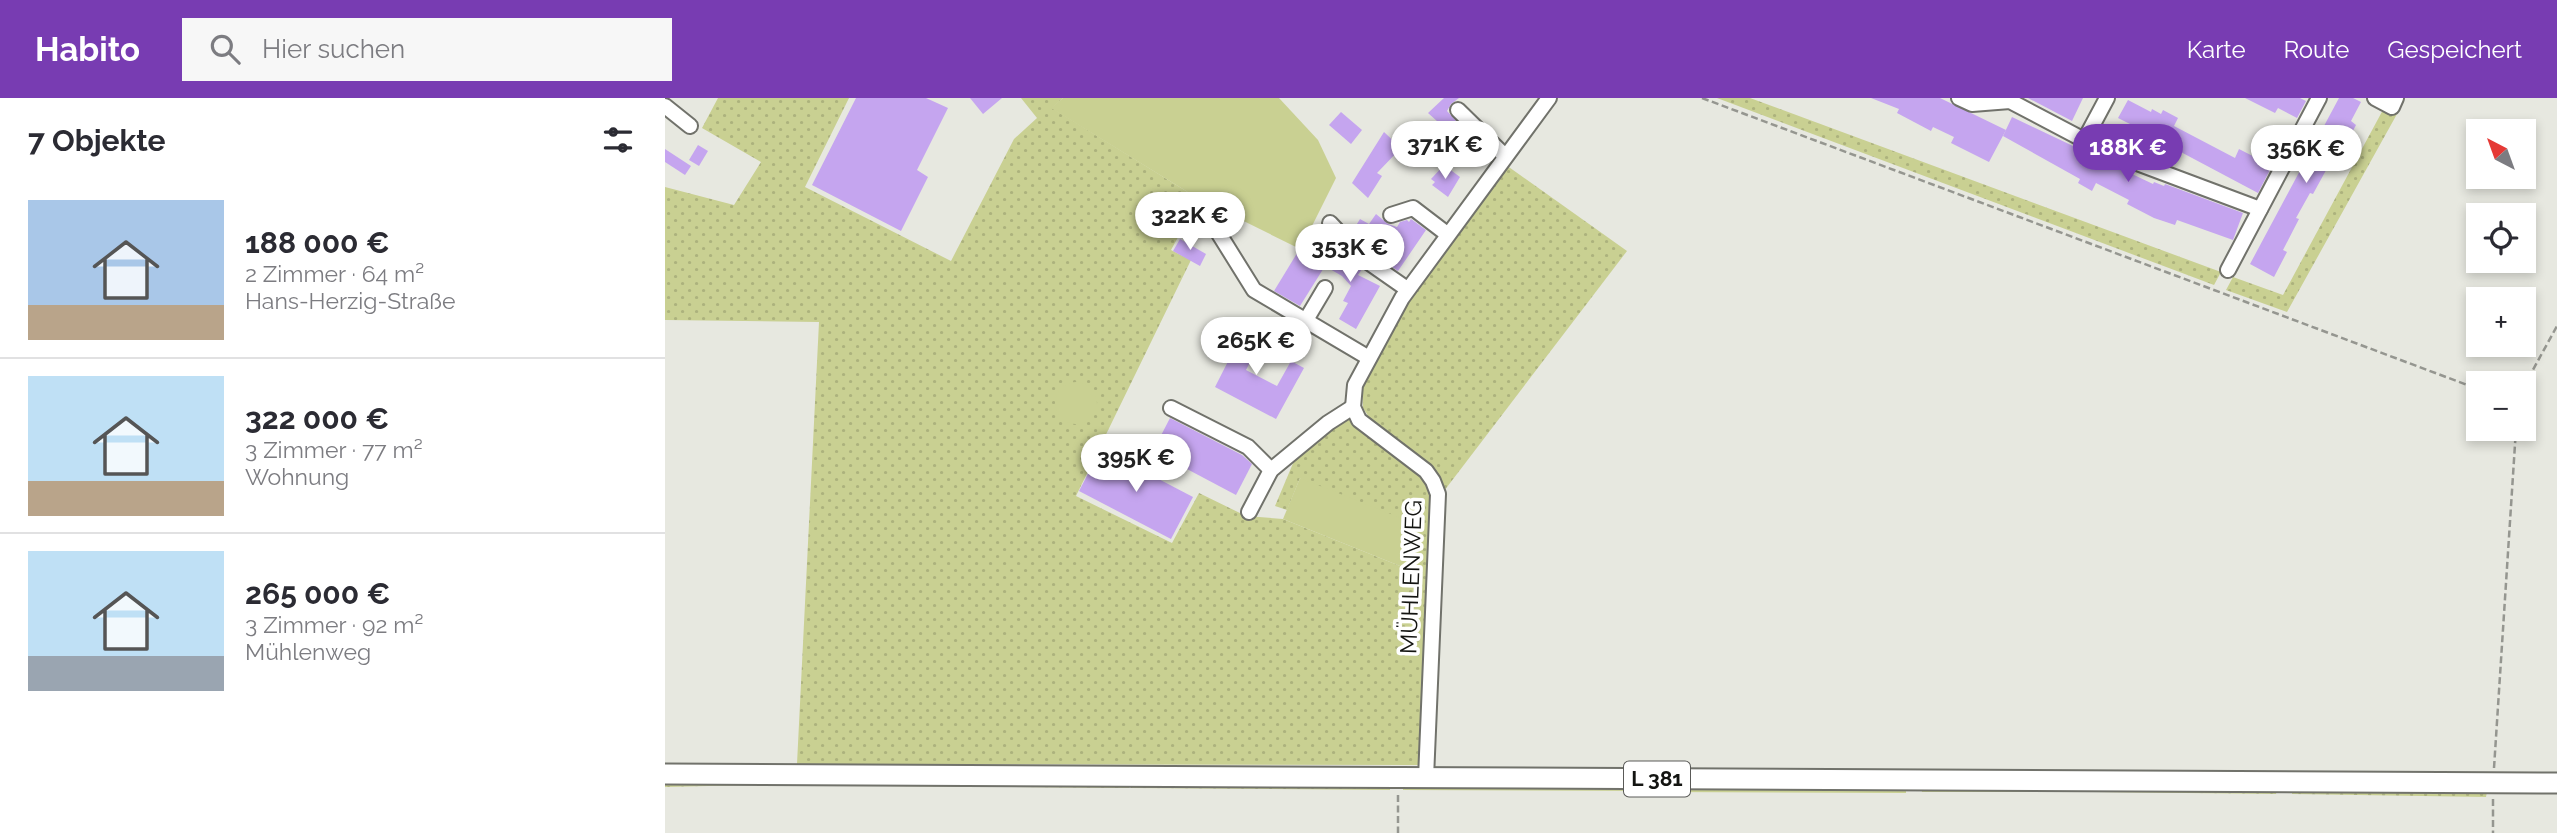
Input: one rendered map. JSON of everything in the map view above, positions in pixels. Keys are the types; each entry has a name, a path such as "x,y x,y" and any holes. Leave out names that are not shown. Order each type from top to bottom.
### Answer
{"main road":[{"name":"L 381","path":"665,774 2557,783"}],"street":[{"path":"1249,512 1271,470 1328,423 1353,407 1355,385 1407,289 1549,98"},
{"path":"1959,98 1972,104 2010,102 2105,151 2260,209"},
{"path":"2084,141 2107,98"},
{"path":"2228,270 2319,98"},
{"path":"2375,98 2392,107 2396,98"},
{"path":"665,106 690,126"},
{"path":"1458,110 1505,156"},
{"path":"1391,215 1412,208 1447,234"},
{"path":"1330,223 1364,259 1407,289"},
{"path":"1216,229 1254,290 1369,358"},
{"path":"1306,320 1325,288"},
{"name":"MÜHLENWEG","path":"1353,407 1367,427 1426,471 1438,494 1426,778"},
{"path":"1171,408 1248,447 1271,470"}],"path":[{"path":"1702,98 2466,384"},
{"path":"2532,371 2557,326"},
{"path":"2493,833 2493,783 2515,441"},
{"path":"1398,833 1399,778"}],"green space":[{"path":"718,98 849,98 805,187 951,261 1014,139 1037,118 1021,98 1063,98 1052,108 1199,199 1171,250 1191,260 1076,496 1172,543 1199,493 1246,516 1283,519 1405,568 1300,478 1287,510 1275,506 1294,461 1313,440 1346,417 1417,467 1431,489 1420,765 797,764 819,322 665,320 665,187 734,205 761,162 702,128"},
{"path":"1063,98 1279,98 1318,140 1336,178 1312,226 1296,247 1199,199 1051,108"},
{"path":"1717,98 1750,98 2221,272 2214,285"},
{"path":"2384,108 2397,114 2287,312 2226,290 2233,277 2283,295"},
{"path":"1506,165 1627,251 1444,491 1374,425 1363,408 1362,387 1412,290"},
{"path":"1076,382 1091,388 1097,403 1091,418 1076,424 1061,418 1055,403 1061,388"},
{"path":"1300,478 1421,526 1405,568 1283,519"},
{"path":"665,782 1129,784 1129,788 752,785 665,787"},
{"path":"1131,784 1390,786 1390,790 1131,788"},
{"path":"1403,787 1656,788 1657,791 1403,790"},
{"path":"1658,788 1906,789 1906,793 1658,792"},
{"path":"1921,788 2082,788 2080,792 1922,792"},
{"path":"2095,789 2277,790 2276,794 2095,792"},
{"path":"2292,791 2487,792 2486,797 2292,794"}],"building":[{"path":"856,98 926,98 948,108 917,170 928,177 901,231 812,185"},
{"path":"970,98 1002,98 983,114"},
{"path":"1444,98 1459,98 1447,111 1472,138 1457,154 1440,137 1447,130 1428,113"},
{"path":"1871,98 1940,98 2006,130 1989,162 1951,143 1954,137 1933,127 1931,131 1897,113 1899,109"},
{"path":"2028,98 2083,98 2072,121"},
{"path":"2245,98 2300,98 2306,101 2297,118 2278,108 2275,113"},
{"path":"2339,98 2353,98 2361,102 2351,121 2356,125 2345,146 2342,145 2338,153 2336,152 2296,218 2299,219 2283,250 2287,252 2274,277 2250,264"},
{"path":"2128,100 2151,112 2152,109 2161,114 2163,110 2178,118 2174,126 2235,158 2239,149 2272,166 2258,193 2118,118"},
{"path":"1341,112 1362,130 1351,144 1329,125"},
{"path":"2012,117 2153,184 2165,184 2243,213 2233,240 2177,220 2175,225 2154,218 2127,204 2129,200 2096,183 2092,191 2078,183 2080,179 2003,136"},
{"path":"1384,132 1401,148 1377,173 1382,176 1368,198 1352,183"},
{"path":"698,145 708,151 699,166 689,160"},
{"path":"665,149 691,166 685,175 665,162"},
{"path":"1444,165 1460,177 1448,197 1432,185 1435,182 1431,179"},
{"path":"1376,214 1388,224 1397,227 1400,222 1409,222 1411,219 1426,230 1398,271 1370,252 1352,232 1360,219 1369,224"},
{"path":"1180,239 1206,254 1200,266 1173,251"},
{"path":"1327,243 1340,251 1342,249 1362,269 1358,275 1380,286 1356,329 1339,319 1348,303 1343,301 1351,286 1342,276 1316,261"},
{"path":"1299,250 1325,266 1300,306 1274,291"},
{"path":"1247,324 1265,333 1246,370 1277,386 1291,361 1304,368 1276,419 1215,387"},
{"path":"1278,330 1302,343 1293,358 1270,346"},
{"path":"1170,418 1242,455 1252,464 1236,495 1153,451"},
{"path":"1101,449 1193,497 1171,539 1079,491"}]}
